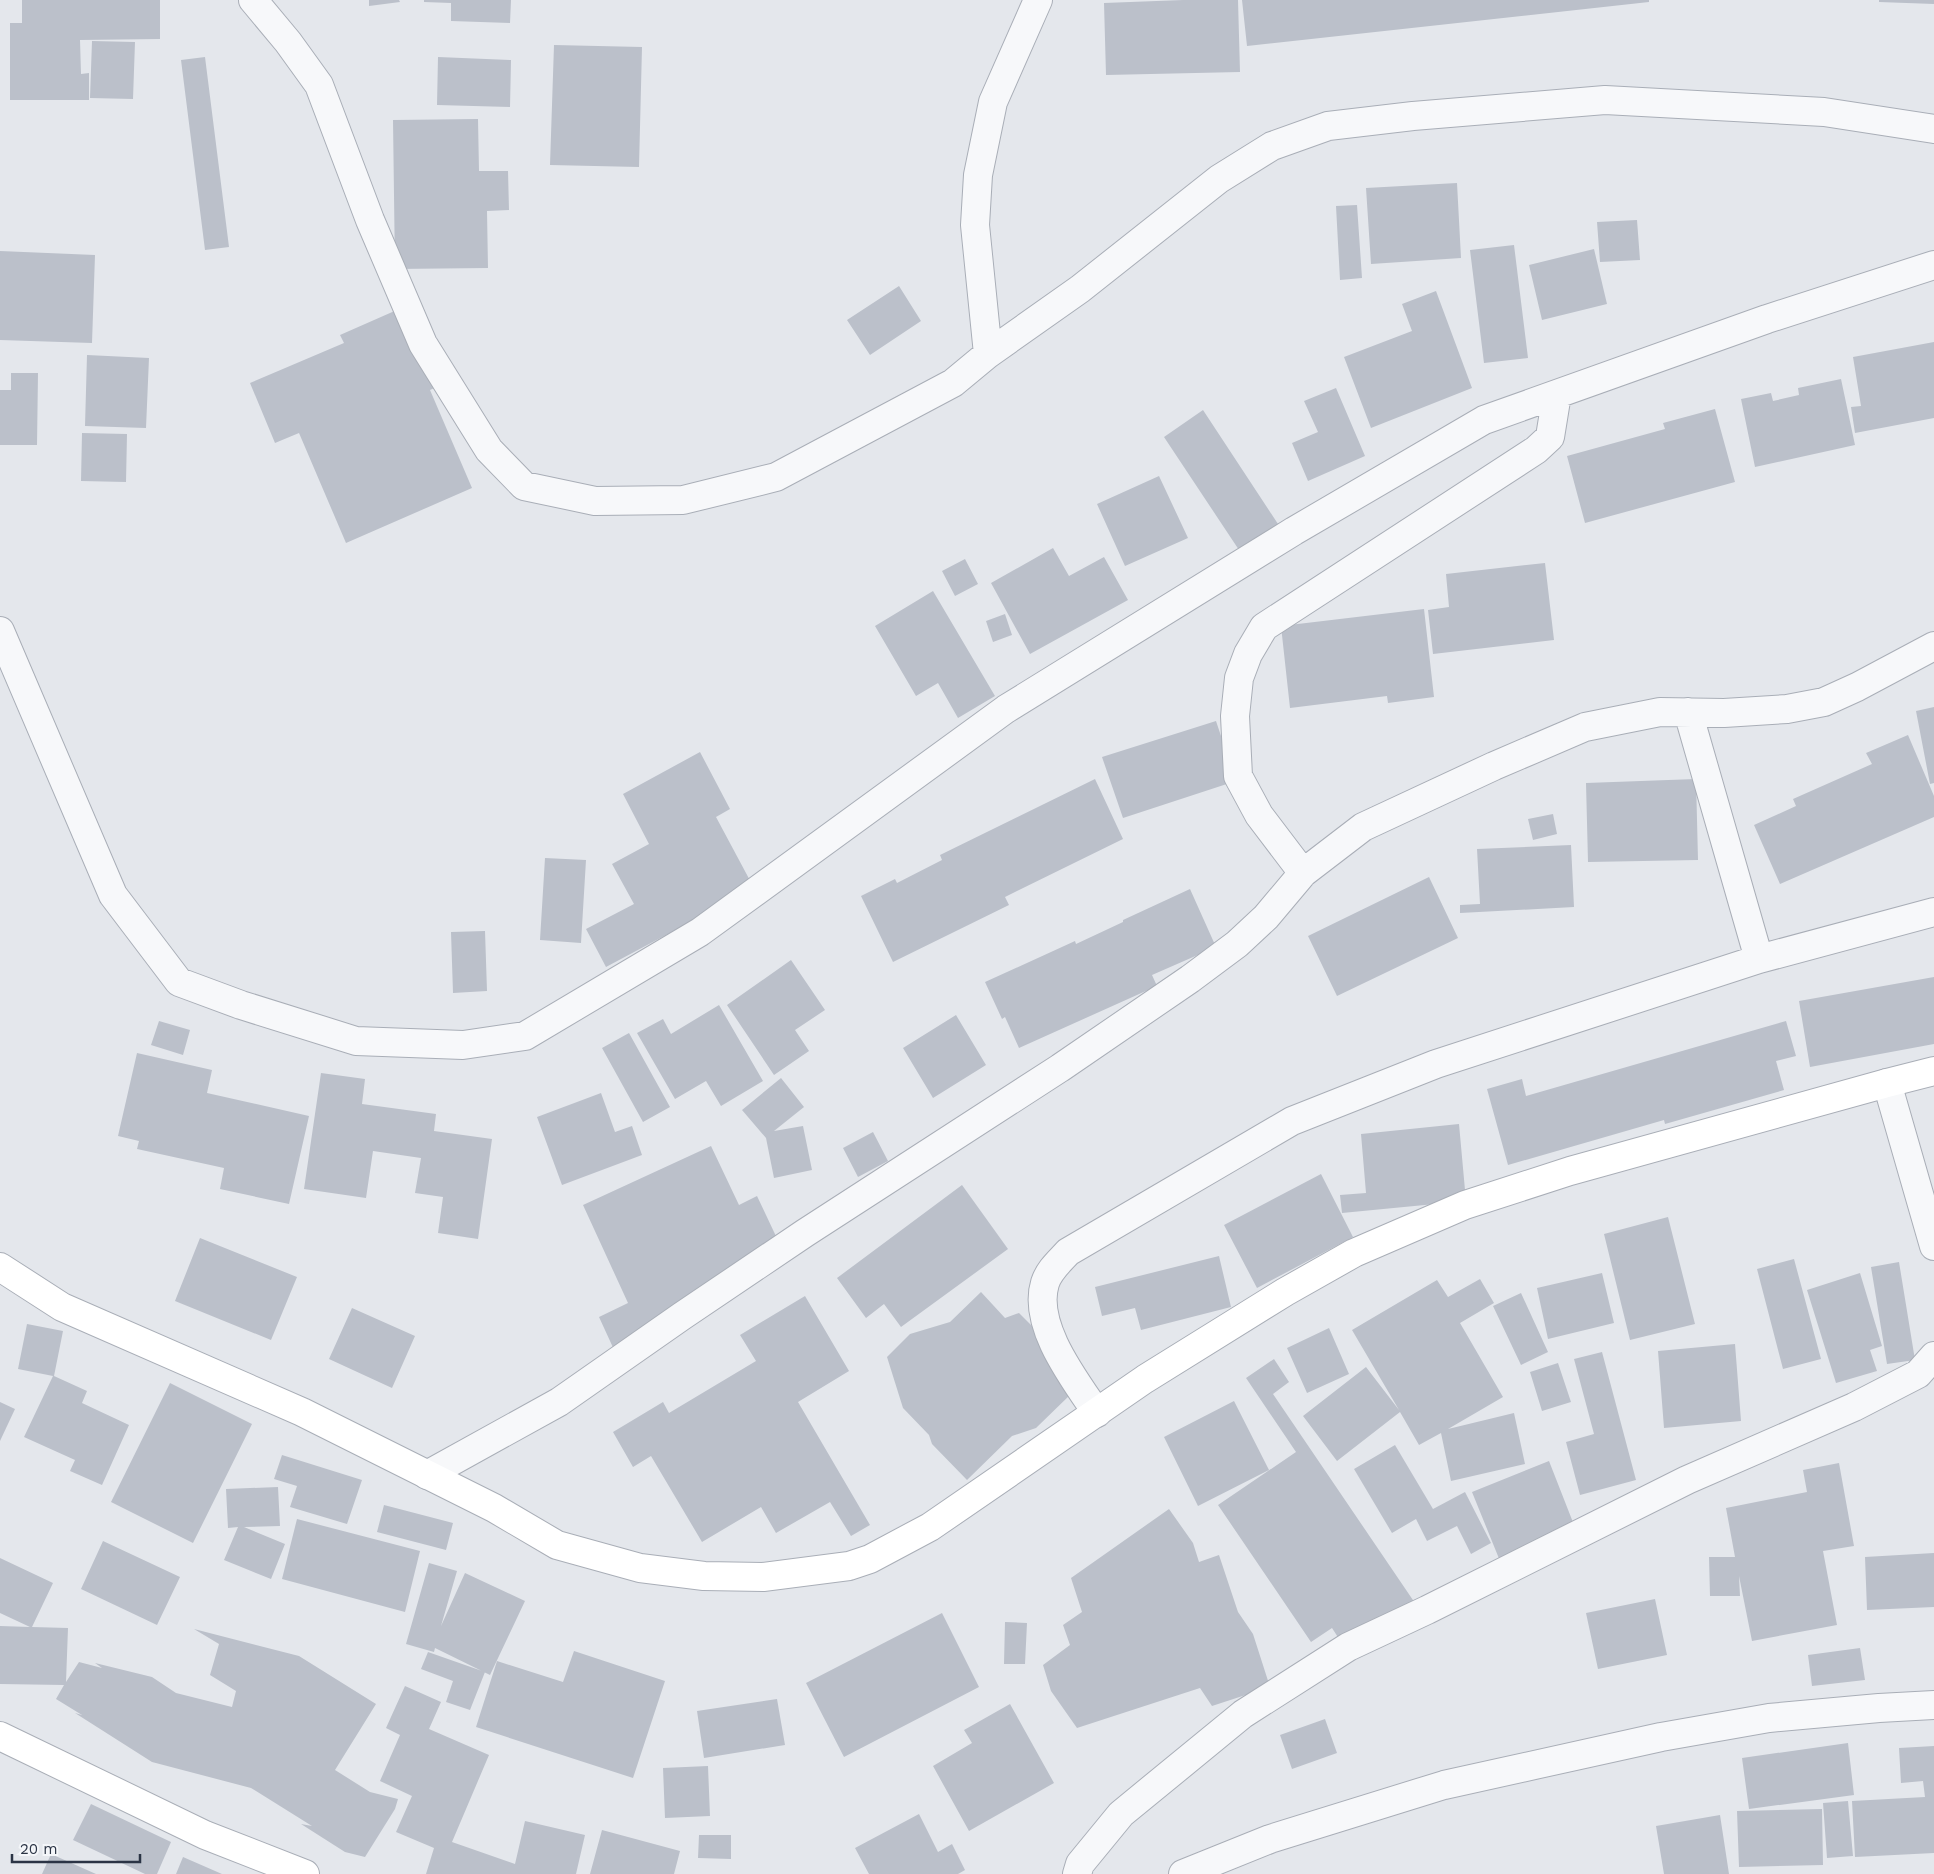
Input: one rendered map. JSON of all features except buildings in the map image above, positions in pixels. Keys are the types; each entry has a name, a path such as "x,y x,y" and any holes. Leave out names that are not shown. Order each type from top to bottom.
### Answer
{"street":[{"path":"254,0 319,85 370,220 423,344 490,450 524,486 595,501 683,500 776,477 953,383 988,354 1080,289 1220,179 1272,146 1328,126 1413,116 1605,100 1824,112 1934,129"},
{"path":"988,354 975,225 978,175 993,102 1038,0"},
{"path":"0,631 113,895 178,982 241,1005 356,1041 463,1045 517,1038 526,1036 700,932 1006,709 1294,531 1484,420 1767,319 1934,265"},
{"path":"1303,873 1259,816 1238,776 1235,716 1239,678 1248,654 1264,628 1536,450 1550,437 1557,394"},
{"path":"427,1475 559,1402 789,1244 1060,1068 1182,985 1237,944 1266,917 1303,873 1363,827 1494,766 1585,727 1660,712 1724,714 1787,709 1824,702 1857,687 1934,646"},
{"path":"1688,712 1759,959"},
{"path":"1096,1413 1068,1370 1050,1332 1045,1316 1043,1297 1046,1282 1051,1270 1068,1252 1292,1121 1436,1064 1759,959 1934,912"},
{"path":"0,1267 62,1307 302,1412 494,1508 557,1545 640,1568 704,1576 763,1577 849,1566 870,1559 930,1527 1144,1379 1285,1292 1354,1253 1465,1205 1570,1171 1887,1082 1934,1071"},
{"path":"1887,1082 1934,1246"},
{"path":"1077,1874 1080,1864 1121,1814 1244,1714 1348,1647 1687,1480 1854,1407 1918,1374 1934,1356"},
{"path":"1183,1874 1270,1838 1444,1785 1661,1737 1768,1718 1934,1705"},
{"path":"0,1736 205,1834 305,1874"}]}
